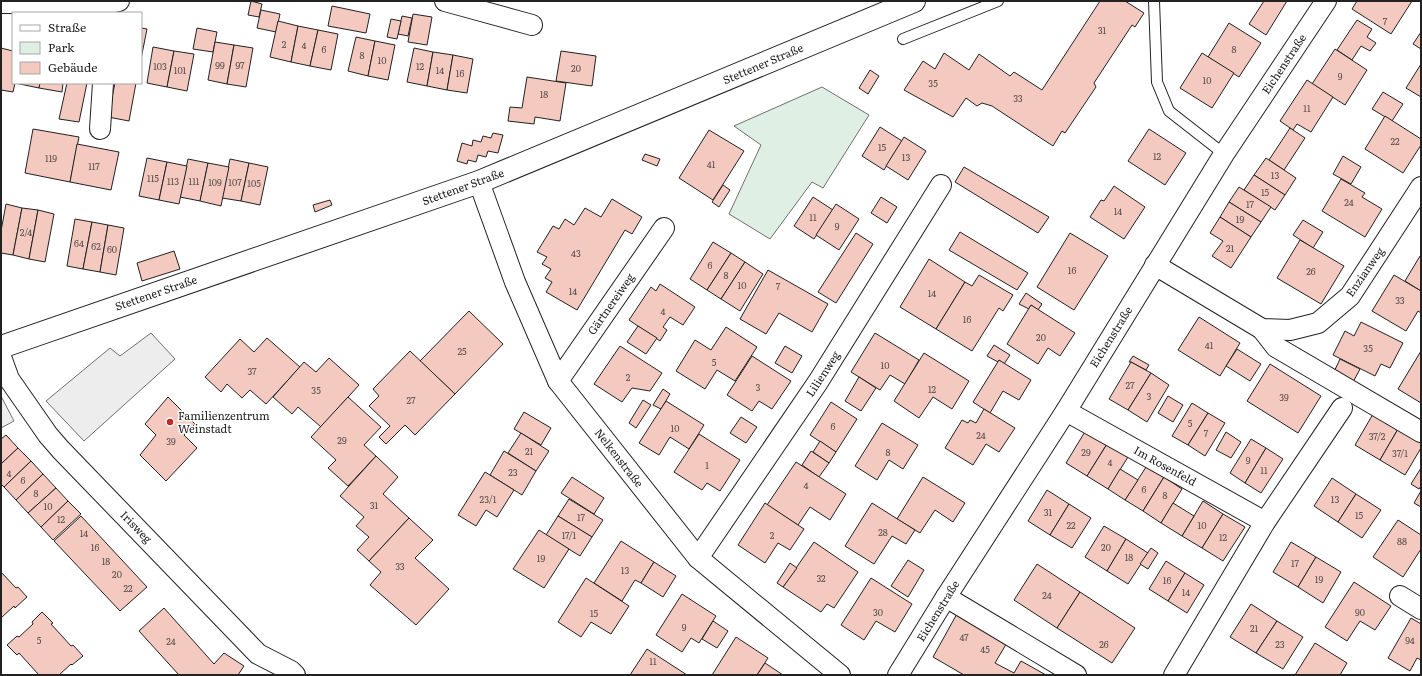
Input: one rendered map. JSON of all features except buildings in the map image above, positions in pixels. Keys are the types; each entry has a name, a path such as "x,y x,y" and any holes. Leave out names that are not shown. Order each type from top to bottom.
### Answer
{"street":[{"path":"445,1 532,25"},
{"name":"Stettener Straße","path":"1,346 479,182 914,1"},
{"name":"Eichenstraße","path":"904,673 946,596 1066,411 1224,154 1326,1"},
{"path":"1,3 110,4"},
{"path":"100,129 103,84"},
{"name":"Nelkenstraße","path":"479,182 515,282 558,381 698,558 840,675"},
{"name":"Lilienweg","path":"698,558 818,382 941,185"},
{"name":"Enzianweg","path":"1262,329 1290,330 1318,323 1350,296 1421,187"},
{"name":"Gärtnereiweg","path":"558,381 664,228"},
{"name":"Enzianweg","path":"1155,266 1262,329 1276,347 1421,432"},
{"name":"Irisweg","path":"1,357 10,379 48,435 61,450 258,654 291,671 295,675"},
{"path":"1174,675 1265,522 1342,408"},
{"name":"Im Rosenfeld","path":"1066,411 1265,522"},
{"path":"946,596 1076,675"},
{"path":"1400,596 1421,609"}],"lane":[{"path":"903,40 998,1"},
{"path":"1154,1 1157,82 1169,111 1224,154"}],"green space":[{"path":"822,87 869,115 823,188 812,182 770,239 729,214 761,145 734,126"}],"shaded area":[{"path":"151,333 175,359 84,441 46,401 110,348 120,356"},
{"path":"1,396 14,421 1,428"}],"place":[{"name":"Familienzentrum Weinstadt","path":"170,422"}]}
